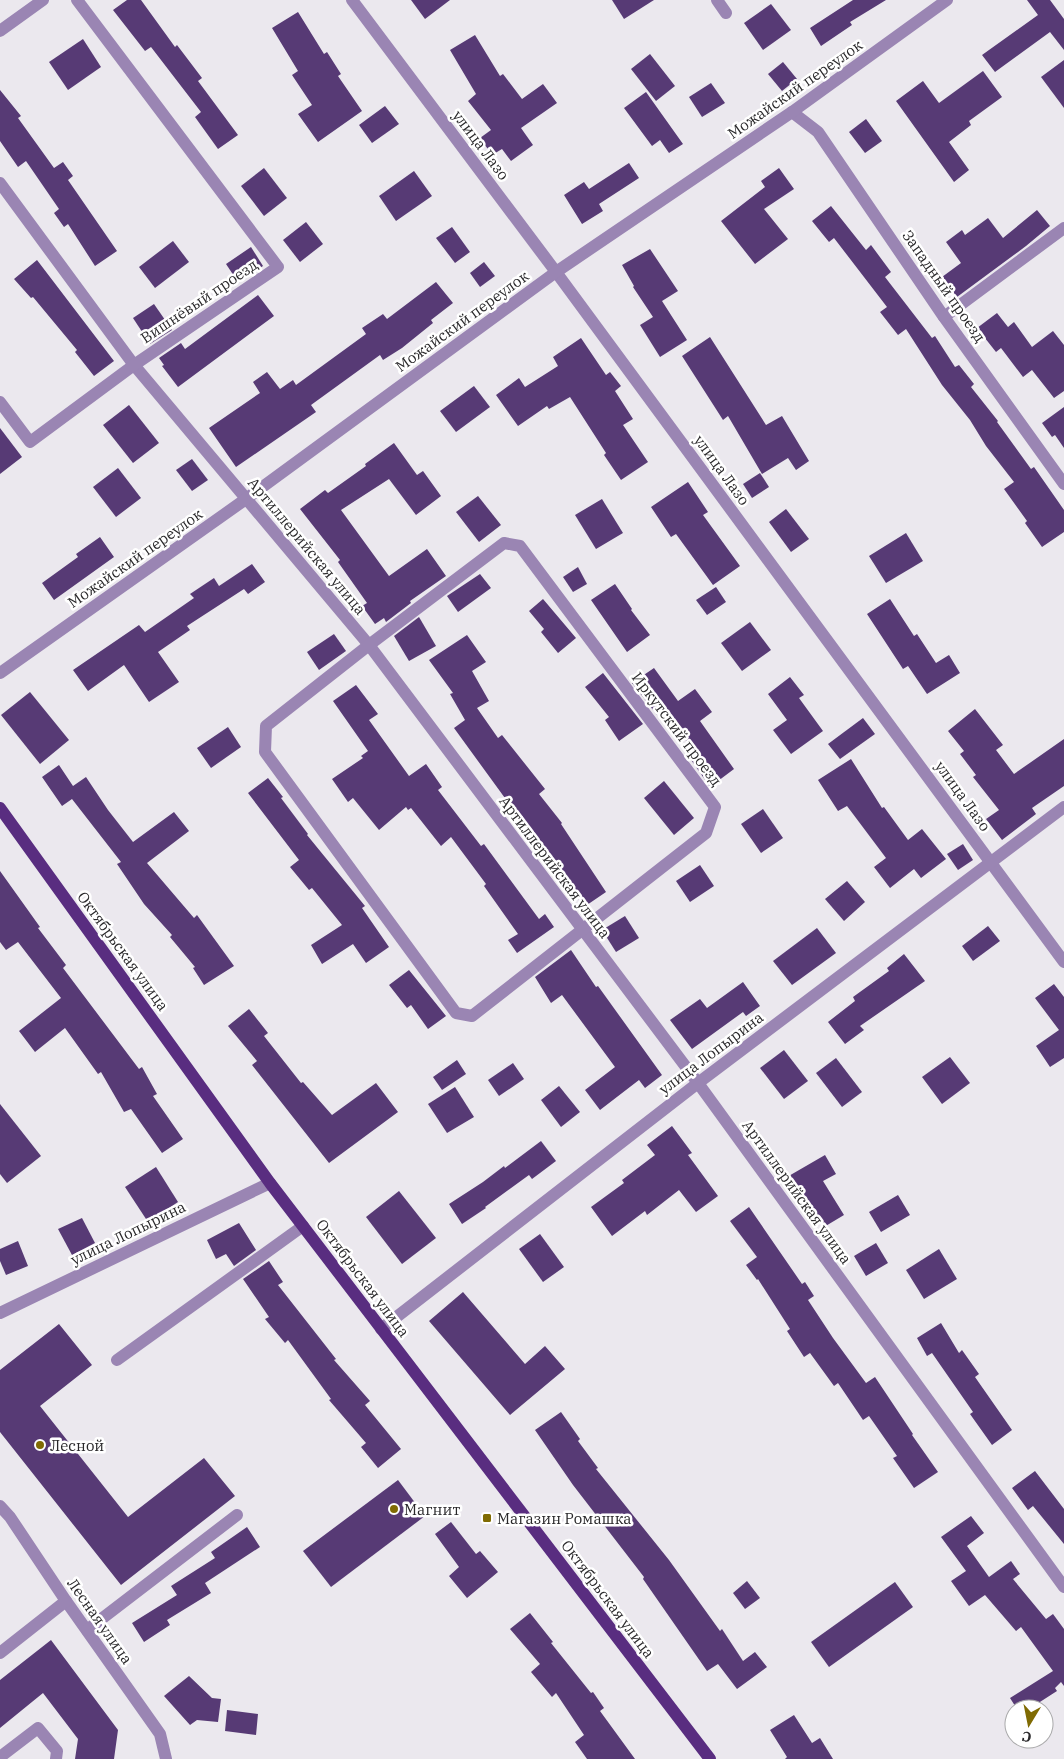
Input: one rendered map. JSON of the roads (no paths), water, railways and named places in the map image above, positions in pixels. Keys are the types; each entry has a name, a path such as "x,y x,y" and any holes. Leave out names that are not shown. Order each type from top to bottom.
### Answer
{"main road":[{"name":"Октябрьская улица","path":"0,808 270,1183 710,1759"}],"street":[{"path":"0,31 43,0"},
{"name":"Вишнёвый проезд","path":"0,402 30,442 134,365 278,267 78,0"},
{"name":"улица Лазо","path":"352,0 556,272 1064,962"},
{"path":"717,0 726,13"},
{"name":"Можайский переулок","path":"0,673 246,499 556,272 792,112 948,0"},
{"name":"Западный проезд","path":"792,112 818,132 944,317 1064,484"},
{"name":"Артиллерийская улица","path":"0,183 134,365 369,645 698,1083 1064,1587"},
{"path":"944,317 1064,228"},
{"name":"Иркутский проезд","path":"504,543 520,546 715,807 706,832 472,1016 456,1013 265,752 266,726 369,645 504,543"},
{"name":"улица Лопырина","path":"381,1330 698,1083 1064,807"},
{"name":"улица Лопырина","path":"0,1313 270,1183"},
{"path":"116,1360 303,1226"},
{"name":"Лесная улица","path":"0,1506 10,1517 66,1601 160,1734 166,1759"},
{"path":"87,1630 237,1515"},
{"path":"0,1653 66,1601"},
{"path":"0,1758 38,1728 57,1751 56,1759"}],"place":[{"name":"Лесной","path":"40,1445"},
{"name":"Магнит","path":"394,1509"},
{"name":"Магазин Ромашка","path":"487,1518"}]}
